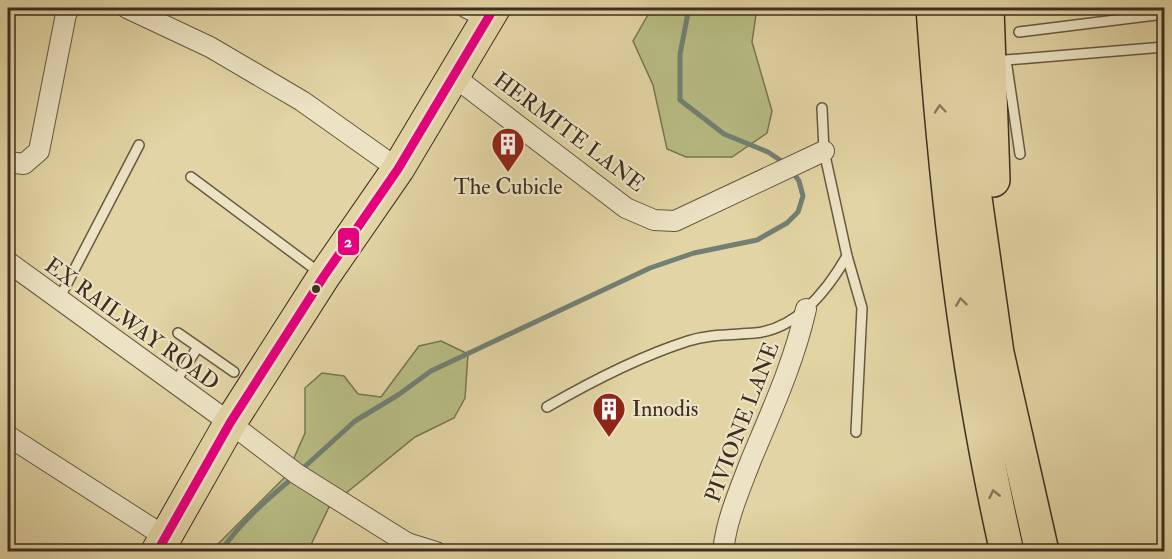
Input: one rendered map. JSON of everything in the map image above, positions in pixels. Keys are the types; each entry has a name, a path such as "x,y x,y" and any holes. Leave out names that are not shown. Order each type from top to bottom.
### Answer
{"highway":[{"path":"933,8 948,203 963,322 986,461 1007,552"},
{"path":"960,8 973,184 997,353 1023,479 1050,549"},
{"path":"987,8 994,215 1050,549"},
{"path":"985,277 994,215"}],"main road":[{"path":"162,545 230,423 324,276 398,169 452,75 483,11"}],"street":[{"path":"8,162 24,164 39,151 66,14 70,8"},
{"path":"127,8 210,47 302,101 398,169"},
{"name":"HERMITE LANE","path":"452,75 626,208 654,220 675,220 704,209 824,152"},
{"name":"EX RAILWAY ROAD","path":"8,262 58,301 230,423 303,479 409,547 436,552"},
{"name":"PIVIONE LANE","path":"723,552 725,533 797,346 806,309"},
{"path":"8,436 162,545"}],"lane":[{"path":"1018,32 1164,14"},
{"path":"1020,154 1006,60 1164,47"},
{"path":"822,108 824,152 847,256 862,308 856,432"},
{"path":"58,301 139,145"},
{"path":"191,177 324,276"},
{"path":"547,407 601,375 688,341 713,335 758,333 788,321 806,309 834,278 847,256"},
{"path":"178,333 234,372"},
{"path":"174,384 198,347"}],"green space":[{"path":"652,8 757,8 752,42 772,111 767,133 732,157 686,157 667,149 653,85 633,41"},
{"path":"441,341 468,354 465,398 454,418 415,437 329,507 308,551 210,552 286,476 305,433 305,388 322,373 344,376 358,394 381,397 419,346"}],"waterway":[{"path":"689,8 680,54 680,100 724,134 768,152 786,164"},
{"path":"301,470 355,421 398,395 431,371 650,268 694,253 757,240 787,223 798,212 803,196 799,181 792,171"},
{"path":"220,552 255,512 294,477"}],"transit line":[{"name":"2","path":"157,552 230,423 324,276 398,169 494,8"}],"place":[{"name":"The Cubicle","path":"508,173"},
{"name":"Innodis","path":"609,438"}]}
